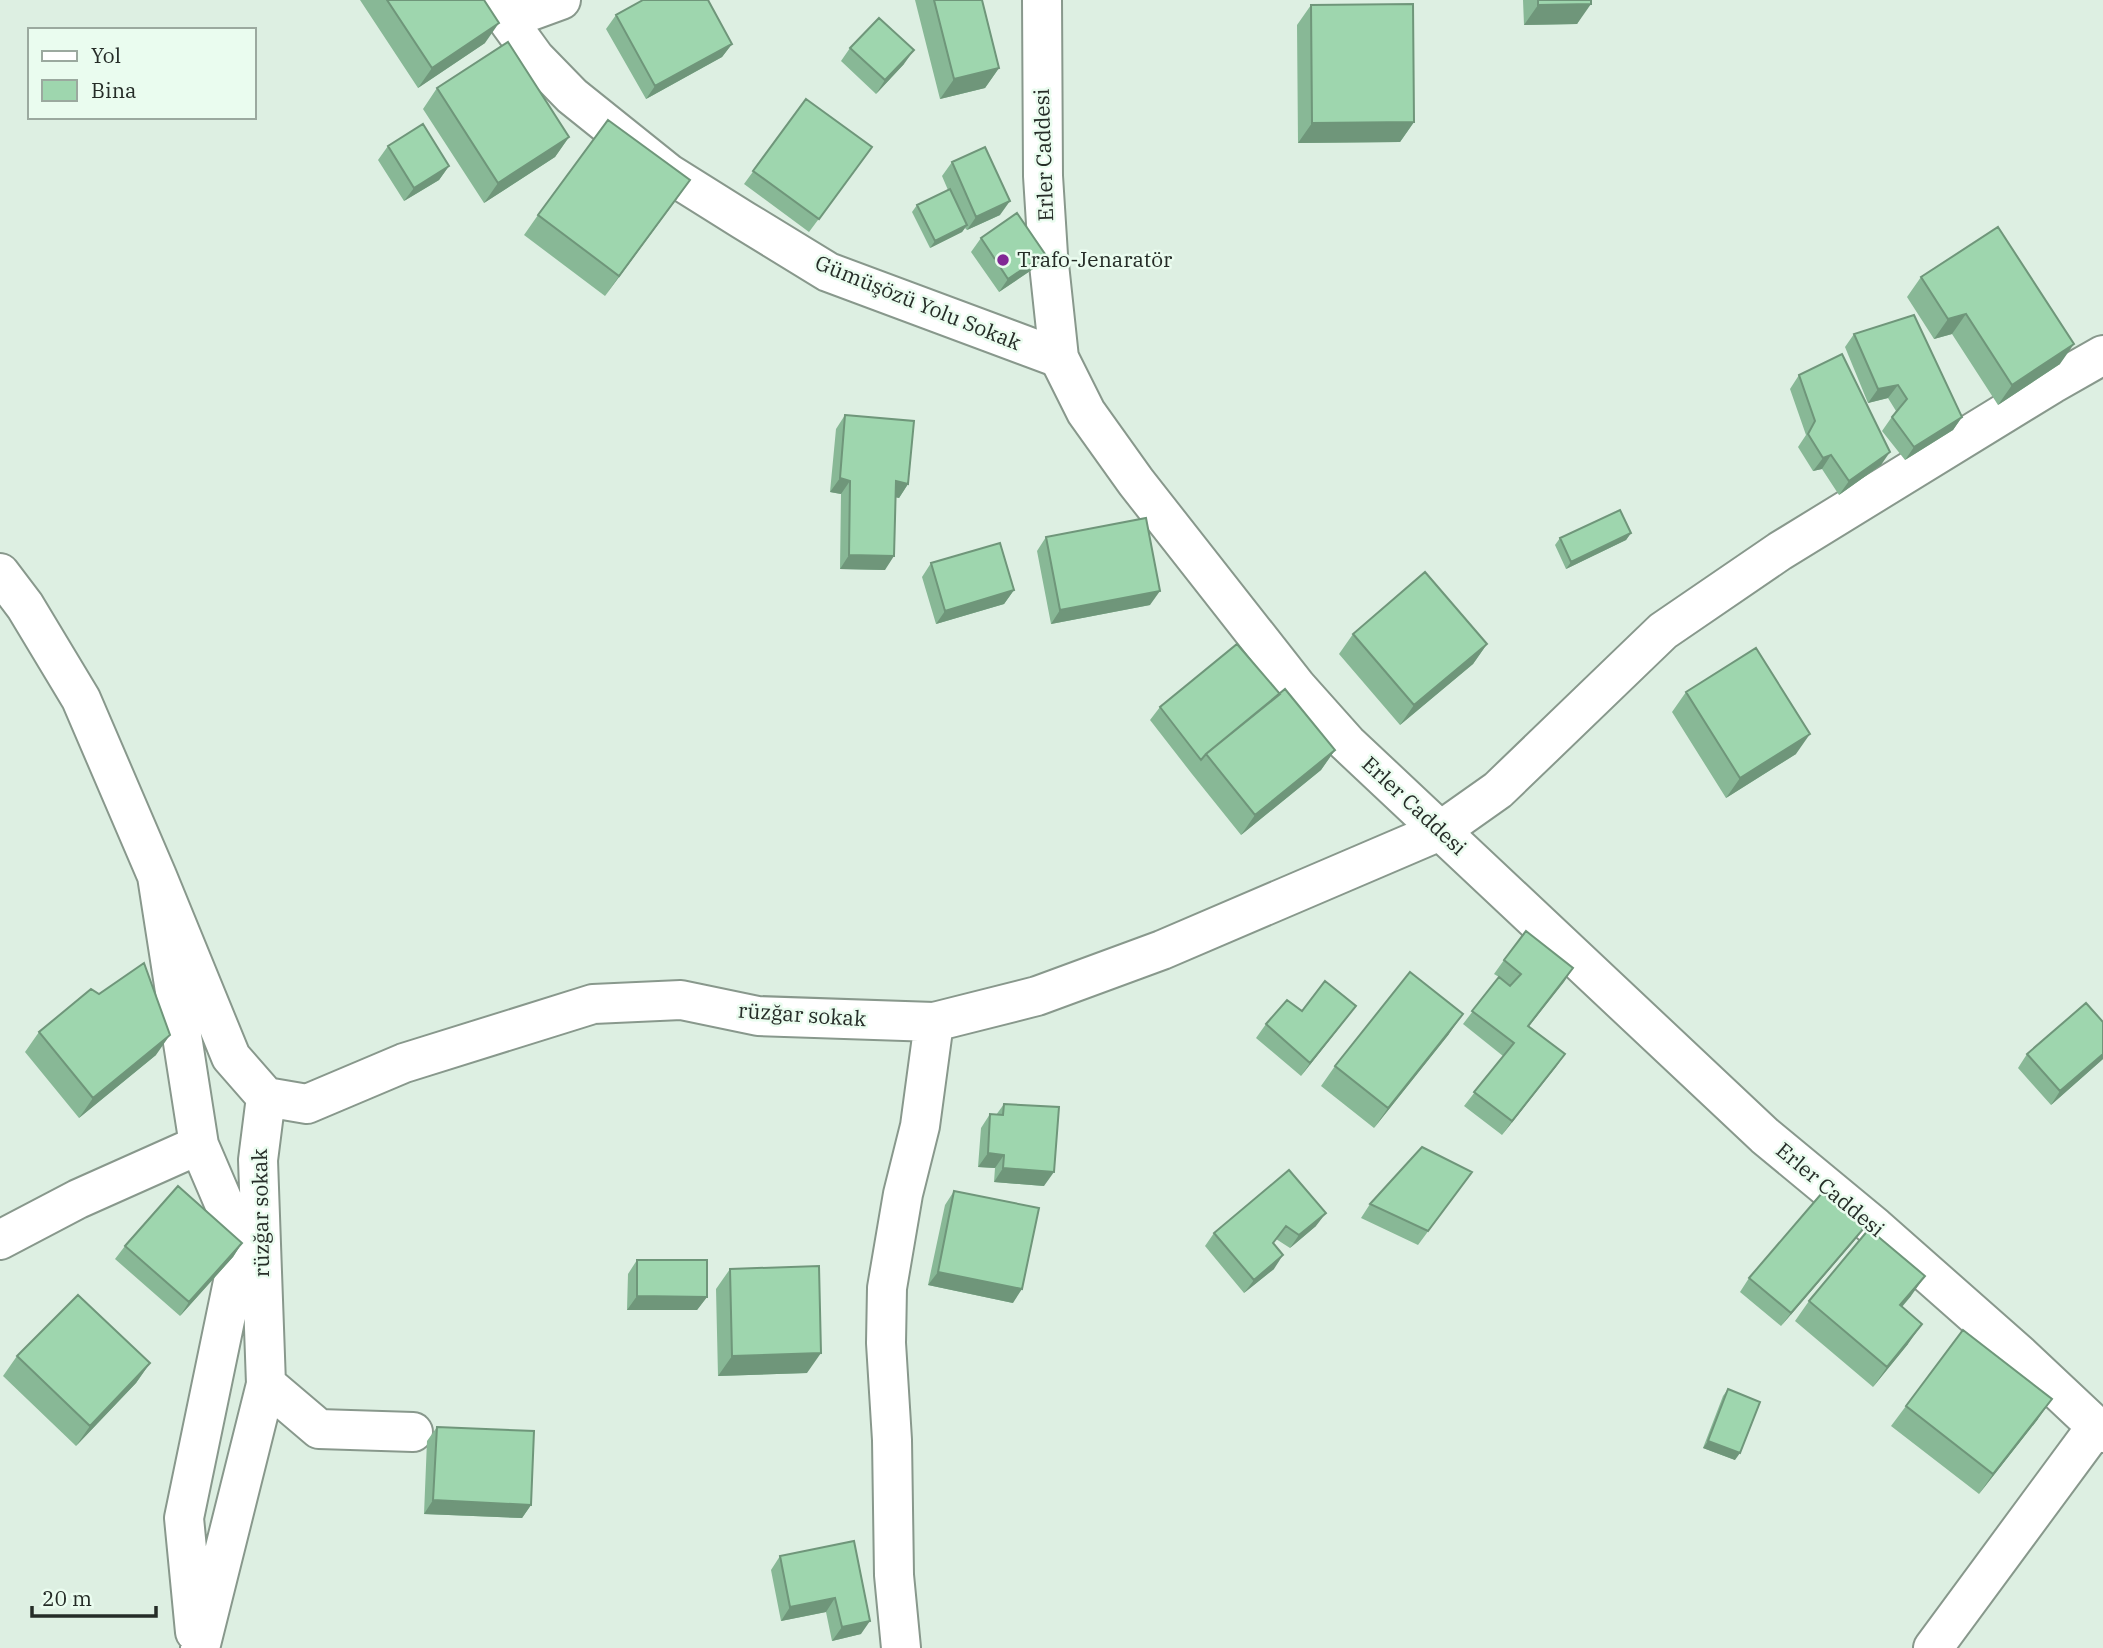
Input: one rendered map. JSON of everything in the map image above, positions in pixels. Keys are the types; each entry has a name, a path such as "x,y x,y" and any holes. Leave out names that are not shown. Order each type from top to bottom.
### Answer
{"street":[{"path":"501,10 561,0"},
{"name":"Erler Caddesi","path":"1042,0 1044,176 1048,256 1059,358 1086,412 1136,482 1297,687 1347,743 1765,1136 1875,1227 2020,1355 2099,1430"},
{"name":"Gümüşözü Yolu Sokak","path":"501,10 535,58 572,96 668,173 743,220 828,272 1059,358"},
{"name":"rüzğar sokak","path":"198,1648 266,1384 258,1160 266,1097 307,1104 404,1063 593,1004 681,1000 758,1016 934,1022 1037,996 1162,950 1440,831 1498,790 1663,631 1780,551 2103,355"},
{"path":"0,573 13,615 81,699 231,1057 266,1097"},
{"path":"157,876 199,1145 240,1243 184,1518 198,1648"},
{"path":"901,1648 894,1576 892,1440 886,1343 887,1288 903,1195 920,1126 934,1022"},
{"path":"0,1240 78,1199 199,1145"},
{"path":"266,1384 319,1429 413,1432"},
{"path":"1933,1648 2099,1430"}],"building":[{"path":"387,0 484,0 499,23 432,68"},
{"path":"643,0 708,0 732,44 655,86 616,15"},
{"path":"934,0 982,0 999,68 954,79"},
{"path":"1538,0 1591,0 1591,4 1538,5"},
{"path":"1413,4 1414,122 1312,123 1311,5"},
{"path":"879,18 914,50 885,80 850,48"},
{"path":"508,42 569,137 498,183 437,88"},
{"path":"806,99 872,147 819,219 753,171"},
{"path":"608,120 690,180 619,276 538,215"},
{"path":"423,124 449,166 414,188 388,146"},
{"path":"985,147 1010,201 976,217 952,162"},
{"path":"950,189 967,225 935,241 917,205"},
{"path":"1017,213 1045,254 1008,279 981,238"},
{"path":"1998,227 2074,344 2012,385 1966,314 1948,319 1921,277"},
{"path":"1914,315 1962,417 1914,447 1892,417 1907,399 1898,385 1878,389 1854,334"},
{"path":"1842,354 1890,452 1849,481 1831,455 1823,458 1808,434 1815,421 1799,375"},
{"path":"845,415 914,421 908,484 896,481 894,556 849,555 850,481 840,478"},
{"path":"1620,510 1631,533 1571,562 1560,538"},
{"path":"1146,518 1160,591 1060,610 1046,537"},
{"path":"1000,543 1014,590 945,611 931,563"},
{"path":"1425,572 1487,644 1414,705 1353,634"},
{"path":"1237,644 1280,694 1201,760 1160,707"},
{"path":"1756,648 1810,734 1740,778 1686,692"},
{"path":"1285,689 1335,750 1255,815 1206,754"},
{"path":"1526,931 1573,968 1528,1026 1565,1054 1512,1121 1474,1092 1514,1043 1472,1011 1499,977 1510,986 1521,974 1504,960"},
{"path":"144,963 170,1035 93,1098 39,1032 91,989 99,994"},
{"path":"1410,972 1463,1014 1388,1108 1335,1066"},
{"path":"1325,981 1356,1006 1310,1063 1266,1024 1287,1000 1302,1011"},
{"path":"2086,1003 2103,1022 2103,1054 2060,1091 2027,1054"},
{"path":"1004,1104 1059,1107 1054,1172 1003,1168 1004,1155 988,1153 990,1114 1003,1115"},
{"path":"1422,1147 1472,1172 1428,1231 1370,1204"},
{"path":"1289,1170 1326,1213 1299,1235 1286,1226 1273,1243 1283,1255 1254,1280 1214,1233"},
{"path":"178,1186 242,1243 189,1302 125,1246"},
{"path":"954,1191 1039,1208 1022,1289 938,1272"},
{"path":"1822,1193 1864,1228 1791,1313 1749,1278"},
{"path":"1869,1229 1925,1276 1900,1305 1922,1324 1887,1367 1809,1301"},
{"path":"637,1260 707,1260 707,1297 637,1296"},
{"path":"819,1266 821,1353 732,1356 730,1269"},
{"path":"78,1295 150,1363 90,1426 17,1356"},
{"path":"1963,1330 2052,1399 1993,1474 1906,1406"},
{"path":"1728,1389 1760,1402 1740,1453 1708,1441"},
{"path":"437,1427 534,1431 531,1505 433,1500"},
{"path":"854,1541 870,1621 842,1627 835,1598 790,1607 780,1556"}],"place":[{"name":"Trafo-Jenaratör","path":"1003,260"}]}
